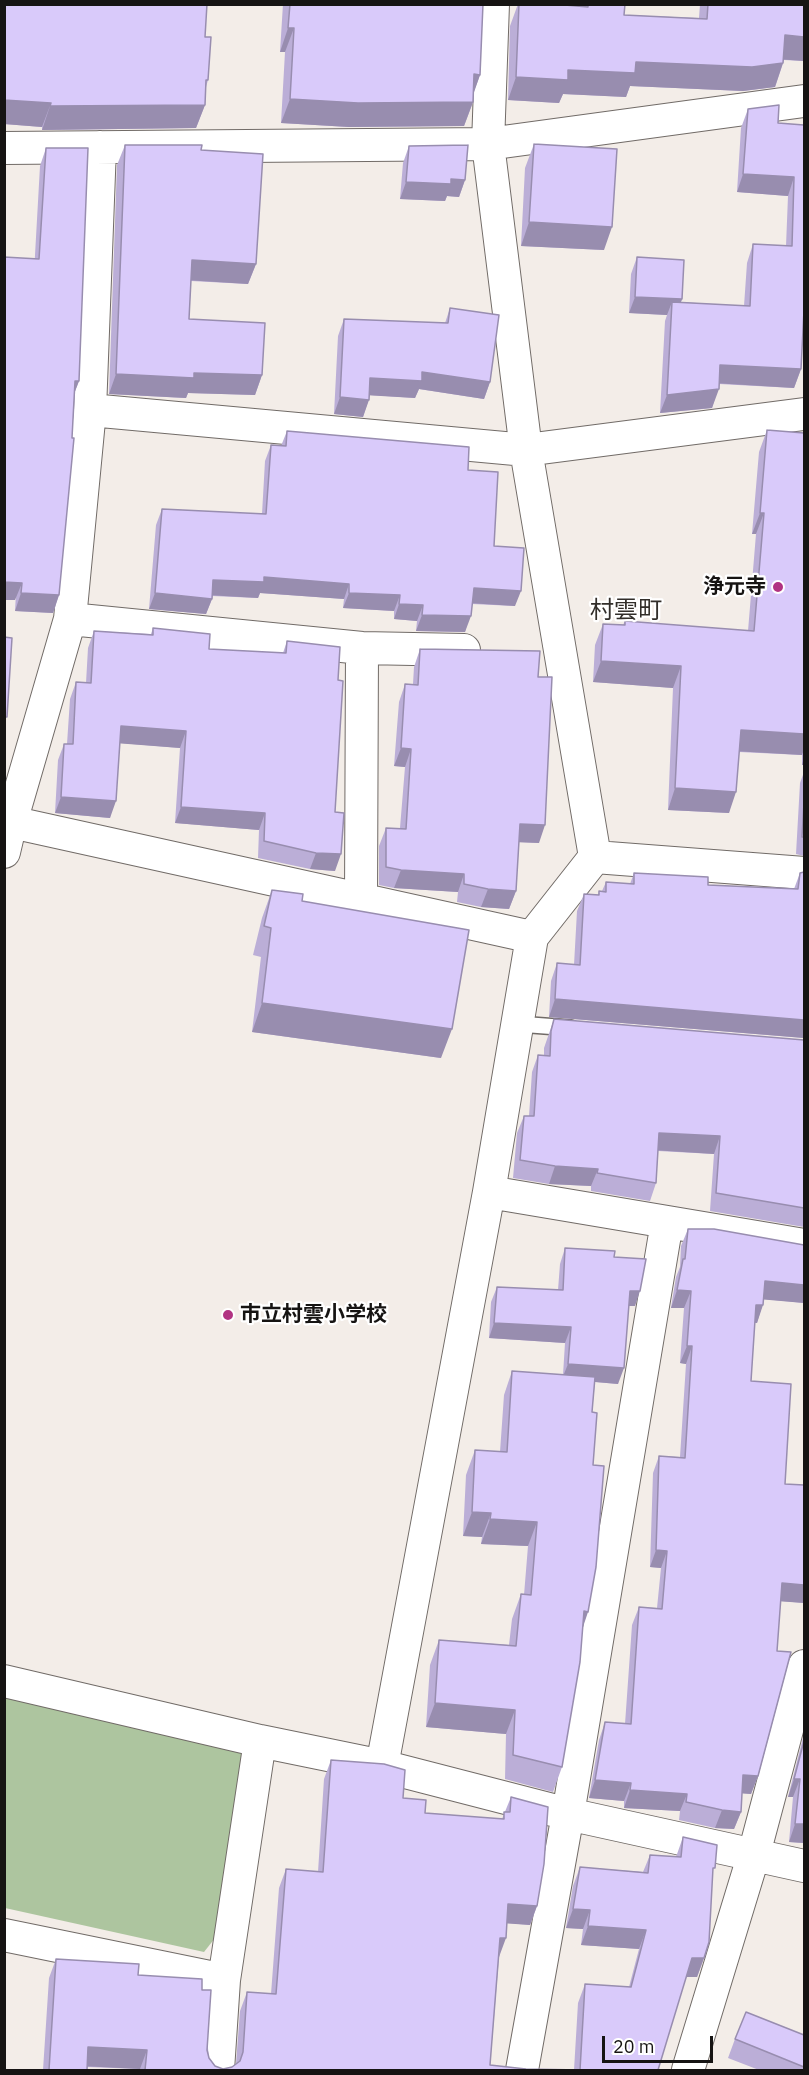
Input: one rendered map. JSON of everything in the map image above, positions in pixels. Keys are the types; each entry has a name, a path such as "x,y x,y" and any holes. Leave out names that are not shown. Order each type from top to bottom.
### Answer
{"street":[{"path":"493,4 488,144 549,652 595,857"},
{"path":"4,148 488,144 804,101"},
{"path":"100,147 90,410 70,619 8,837 361,900 532,937"},
{"path":"90,410 526,450 804,414"},
{"path":"70,619 362,648 490,650"},
{"path":"361,900 362,648"},
{"path":"595,857 804,873"},
{"path":"382,1766 489,1192 532,937 595,857"},
{"path":"489,1192 804,1245"},
{"path":"522,2070 568,1814 667,1222"},
{"path":"688,2070 754,1854 804,1666"},
{"path":"4,1681 260,1741 382,1766 568,1814 804,1866"},
{"path":"218,2070 224,1980 260,1741"},
{"path":"4,1935 224,1980"}],"lane":[{"path":"518,1024 590,1030"}],"green space":[{"path":"5,1687 239,1742 243,1756 219,1933 204,1952 5,1908"}],"building":[{"path":"4,4 207,4 205,37 211,37 205,105 50,106 51,103 4,100"},
{"path":"290,4 483,4 480,75 474,74 473,102 358,103 290,99 294,28 288,28"},
{"path":"519,4 588,7 588,4 625,4 624,15 707,19 708,4 804,4 804,37 785,35 783,63 752,67 636,62 635,73 568,70 568,80 516,77"},
{"path":"779,105 778,123 804,125 804,310 801,369 720,365 719,389 667,395 672,302 750,306 753,244 792,246 794,177 743,174 748,109"},
{"path":"534,144 617,149 612,227 529,222"},
{"path":"125,145 202,145 201,150 263,154 256,264 192,260 189,319 265,323 262,375 194,373 194,378 116,374"},
{"path":"468,145 465,180 451,179 451,184 406,182 409,146"},
{"path":"46,148 88,148 79,381 75,381 72,438 74,438 59,595 21,593 22,583 4,582 4,257 39,259"},
{"path":"637,257 684,260 682,299 635,297"},
{"path":"450,308 499,315 490,382 422,372 422,381 370,378 369,400 340,397 344,319 448,323"},
{"path":"767,430 804,433 804,734 741,730 736,792 675,788 681,666 601,661 603,624 625,625 625,621 754,631 764,513 760,513"},
{"path":"287,431 469,447 468,470 498,472 494,546 524,548 521,591 474,588 471,616 422,615 423,605 399,604 400,595 349,593 349,584 264,577 264,582 213,580 212,599 155,593 162,509 266,514 271,445 286,446"},
{"path":"153,628 210,634 209,649 286,653 287,641 340,647 338,680 343,681 335,812 344,813 341,854 316,853 264,841 265,813 181,807 186,731 121,726 116,801 61,797 64,744 73,744 76,682 91,683 94,631 153,635"},
{"path":"4,637 12,638 7,717 4,717"},
{"path":"420,649 540,651 538,677 552,677 545,825 520,824 516,891 464,884 464,874 386,867 386,828 406,829 411,749 401,748 405,684 418,685"},
{"path":"804,803 804,837 802,837"},
{"path":"804,872 804,1020 555,999 557,963 580,965 584,894 599,895 599,891 606,892 606,882 634,884 634,873 708,877 708,885 798,889 800,873"},
{"path":"272,890 303,894 302,901 469,930 452,1029 262,1003 271,928 264,926"},
{"path":"554,1019 804,1040 804,1208 716,1193 720,1136 659,1133 656,1183 597,1173 598,1169 555,1166 520,1160 524,1116 534,1116 538,1055 550,1056"},
{"path":"688,1229 714,1229 804,1245 804,1285 765,1281 763,1305 756,1305 751,1381 791,1384 785,1484 804,1485 804,1585 782,1583 777,1651 791,1652 758,1776 743,1775 741,1812 686,1802 687,1794 630,1790 631,1783 595,1780 605,1722 631,1724 639,1607 662,1609 667,1551 656,1550 659,1456 685,1458 692,1346 687,1346 691,1291 677,1290 683,1259 685,1259"},
{"path":"565,1248 615,1251 614,1257 646,1259 640,1291 630,1291 624,1368 568,1364 571,1327 494,1323 497,1287 563,1290"},
{"path":"512,1371 595,1377 592,1412 597,1413 593,1465 604,1466 596,1567 588,1612 584,1611 580,1662 562,1767 513,1755 515,1710 435,1703 439,1640 516,1646 521,1594 531,1595 537,1522 490,1519 491,1513 472,1512 475,1450 507,1452"},
{"path":"804,1741 804,1824 795,1824 800,1779 794,1779"},
{"path":"331,1760 384,1764 405,1770 403,1798 426,1800 425,1813 504,1819 504,1812 510,1812 511,1797 548,1807 544,1864 537,1906 508,1904 506,1938 500,1938 490,2065 526,2069 580,2070 145,2070 147,2050 88,2047 87,2070 49,2070 56,1959 139,1964 138,1975 202,1979 202,1990 211,1990 207,2050 209,2058 215,2066 223,2069 232,2067 240,2061 243,2052 247,1992 276,1994 286,1869 323,1872"},
{"path":"683,1837 717,1845 715,1868 713,1868 709,1942 704,1958 692,1958 658,2070 580,2070 585,1984 631,1987 646,1930 588,1926 590,1910 573,1909 580,1867 648,1873 650,1855 681,1857"},
{"path":"746,2012 804,2035 804,2067 735,2039"}],"place":[{"name":"浄元寺","path":"778,587"},
{"name":"市立村雲小学校","path":"228,1315"}],"district":[{"name":"村雲町","path":"626,611"}]}
